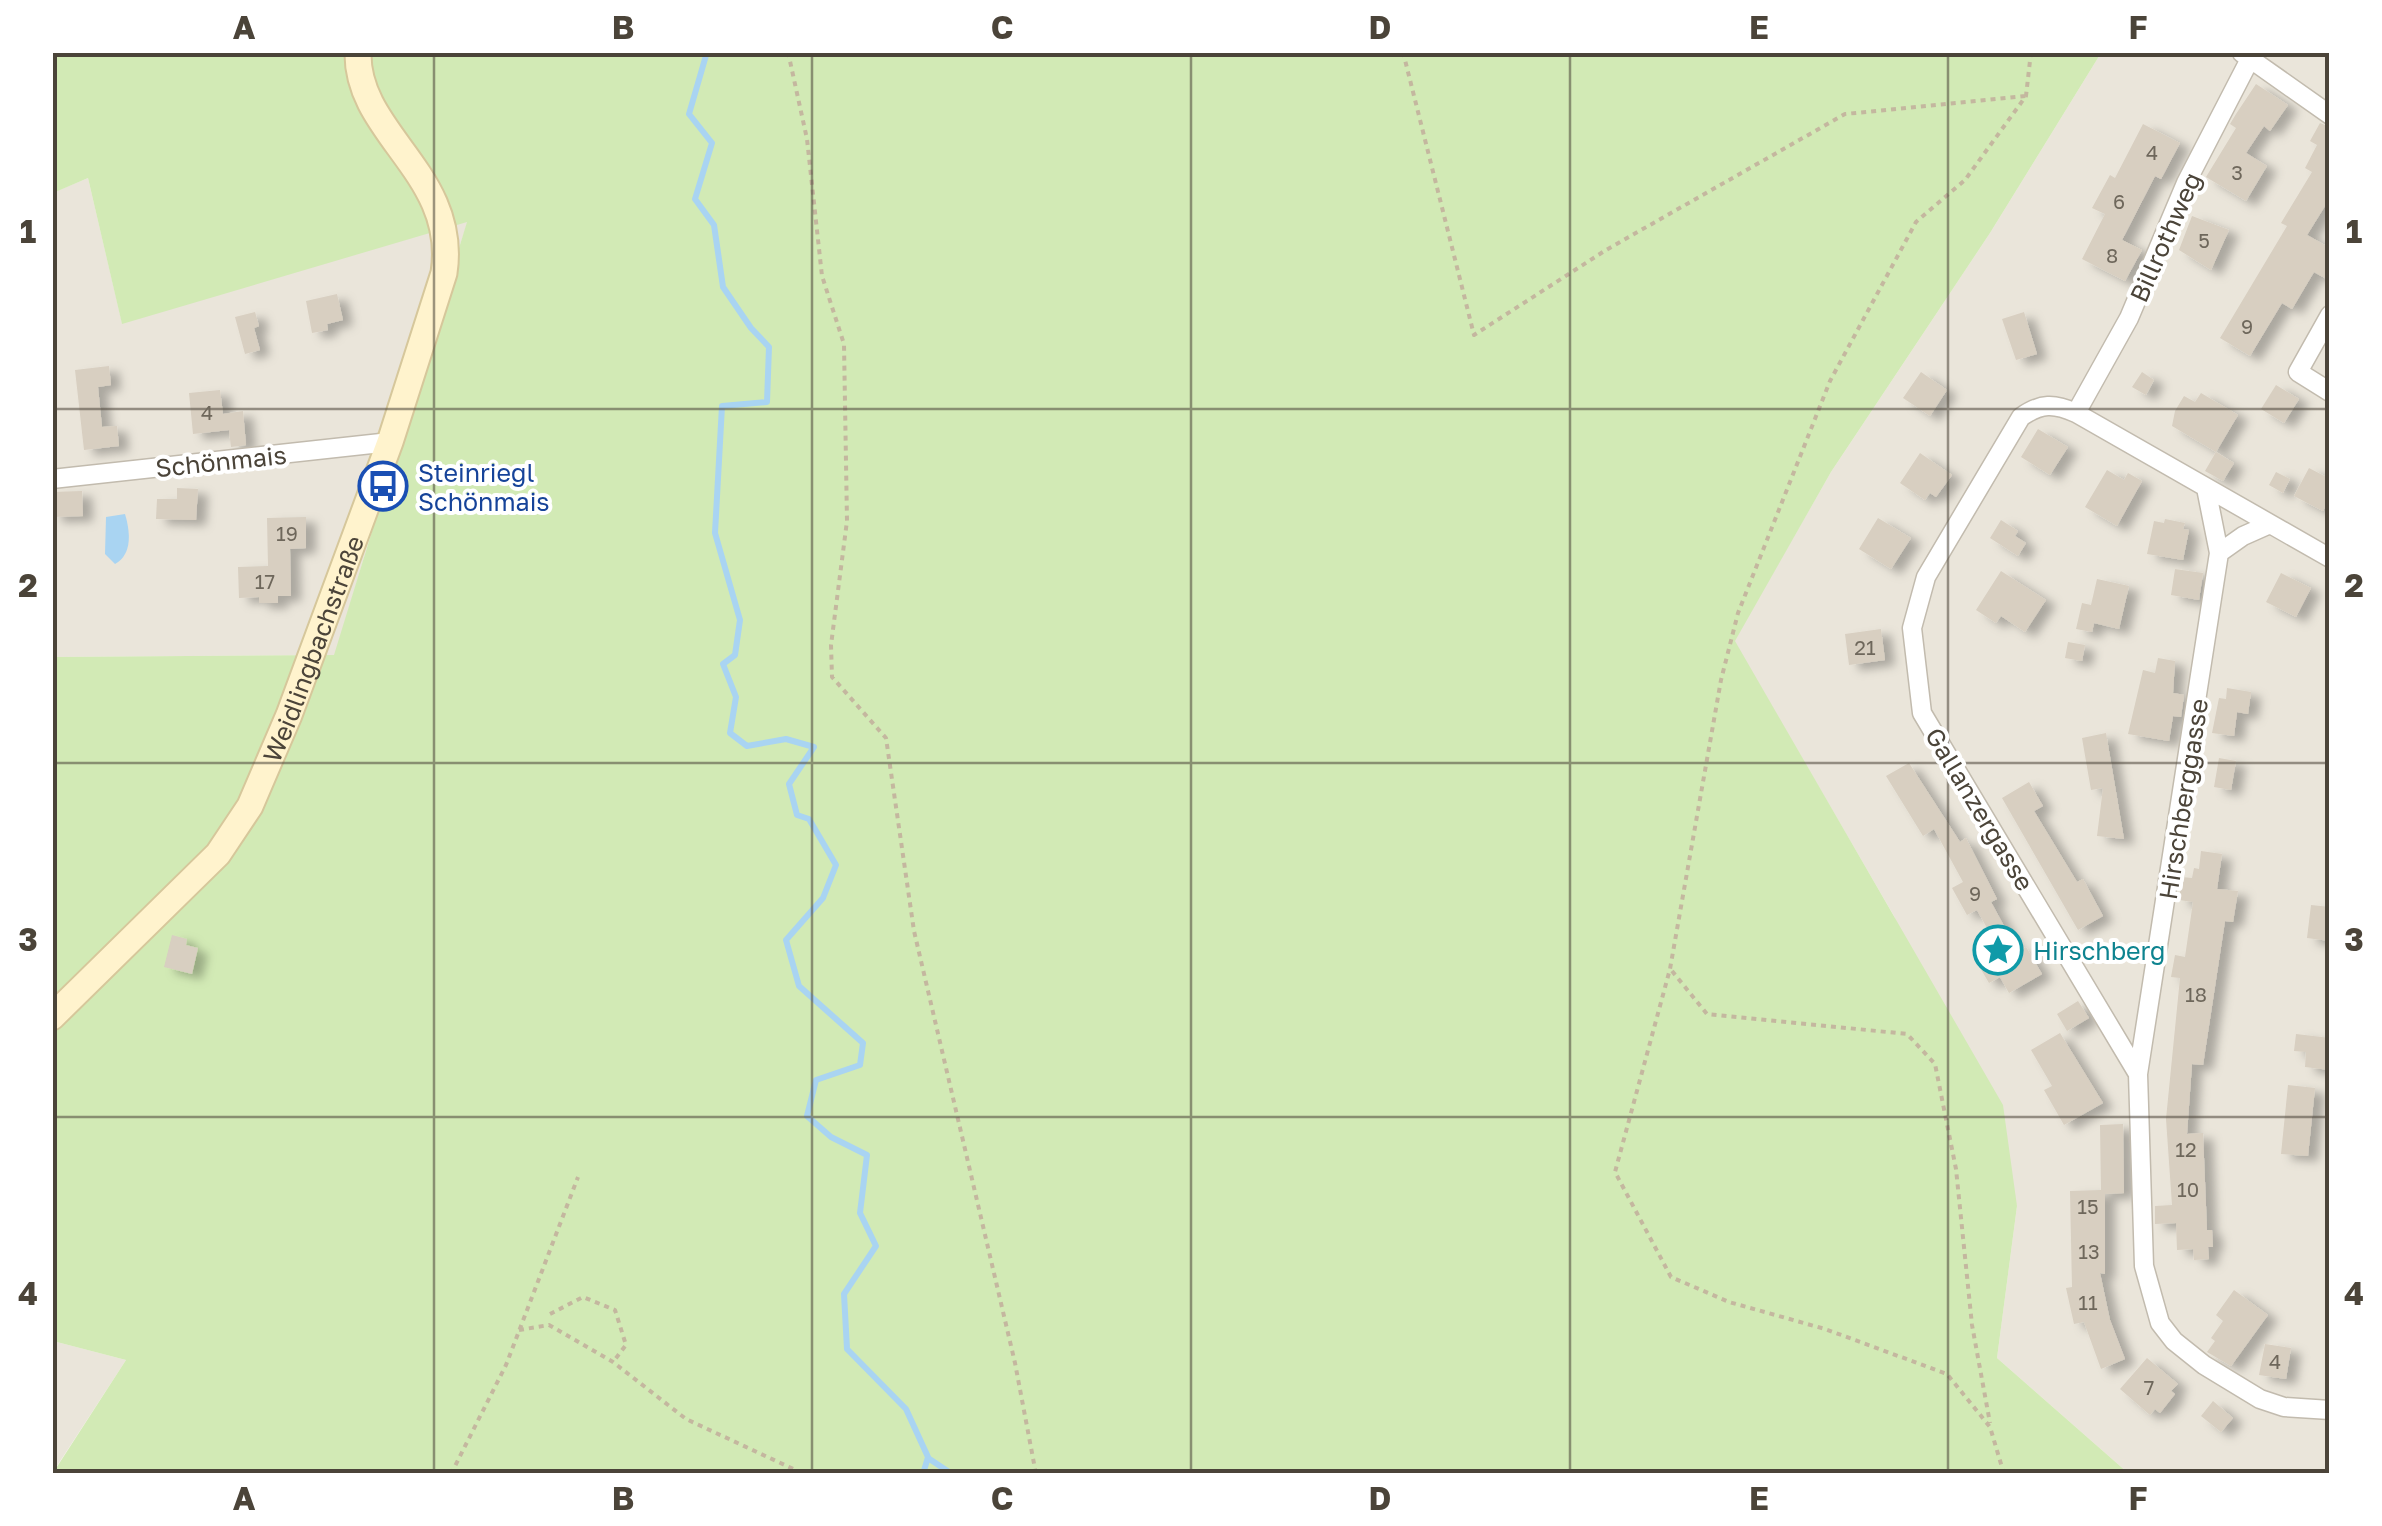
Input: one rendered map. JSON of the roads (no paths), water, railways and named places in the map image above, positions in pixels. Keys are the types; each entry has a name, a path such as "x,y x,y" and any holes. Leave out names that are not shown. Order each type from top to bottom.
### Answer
{"main road":[{"name":"Weidlingbachstraße","path":"52,1017 188,886 218,854 242,818 289,714 390,442 444,273 447,238 434,198 369,98 359,74 358,52"}],"street":[{"path":"2246,56 2330,115"},
{"name":"Billrothweg","path":"2076,413 2129,318 2246,56"},
{"path":"2330,315 2298,372 2330,392"},
{"name":"Gallanzergasse","path":"2138,1074 1922,713 1912,628 1926,576 2021,418 2042,405 2054,404 2330,558"},
{"name":"Schönmais","path":"52,479 390,442"},
{"name":"Hirschberggasse","path":"2206,488 2219,553 2138,1074 2144,1266 2160,1323 2204,1365 2260,1399 2284,1406 2330,1410"},
{"path":"2219,553 2270,524"}],"water":[{"path":"125,514 127,548 115,564 105,554 106,517"}],"waterway":[{"path":"707,52 689,114 712,143 695,199 714,225 723,287 769,347 767,402 722,406 715,533 740,620 735,655 723,664 736,697 730,733 747,746 786,739 814,747 789,784 797,815 809,819 836,865 823,898 786,940 799,986 863,1043 860,1065 816,1080 807,1116 831,1137 867,1155 860,1213 876,1246 844,1294 847,1349 906,1409 928,1457 923,1474"},
{"path":"928,1458 952,1474"}],"place":[{"name":"Steinriegl Schönmais","path":"383,486"},
{"name":"Hirschberg","path":"1998,950"}]}
